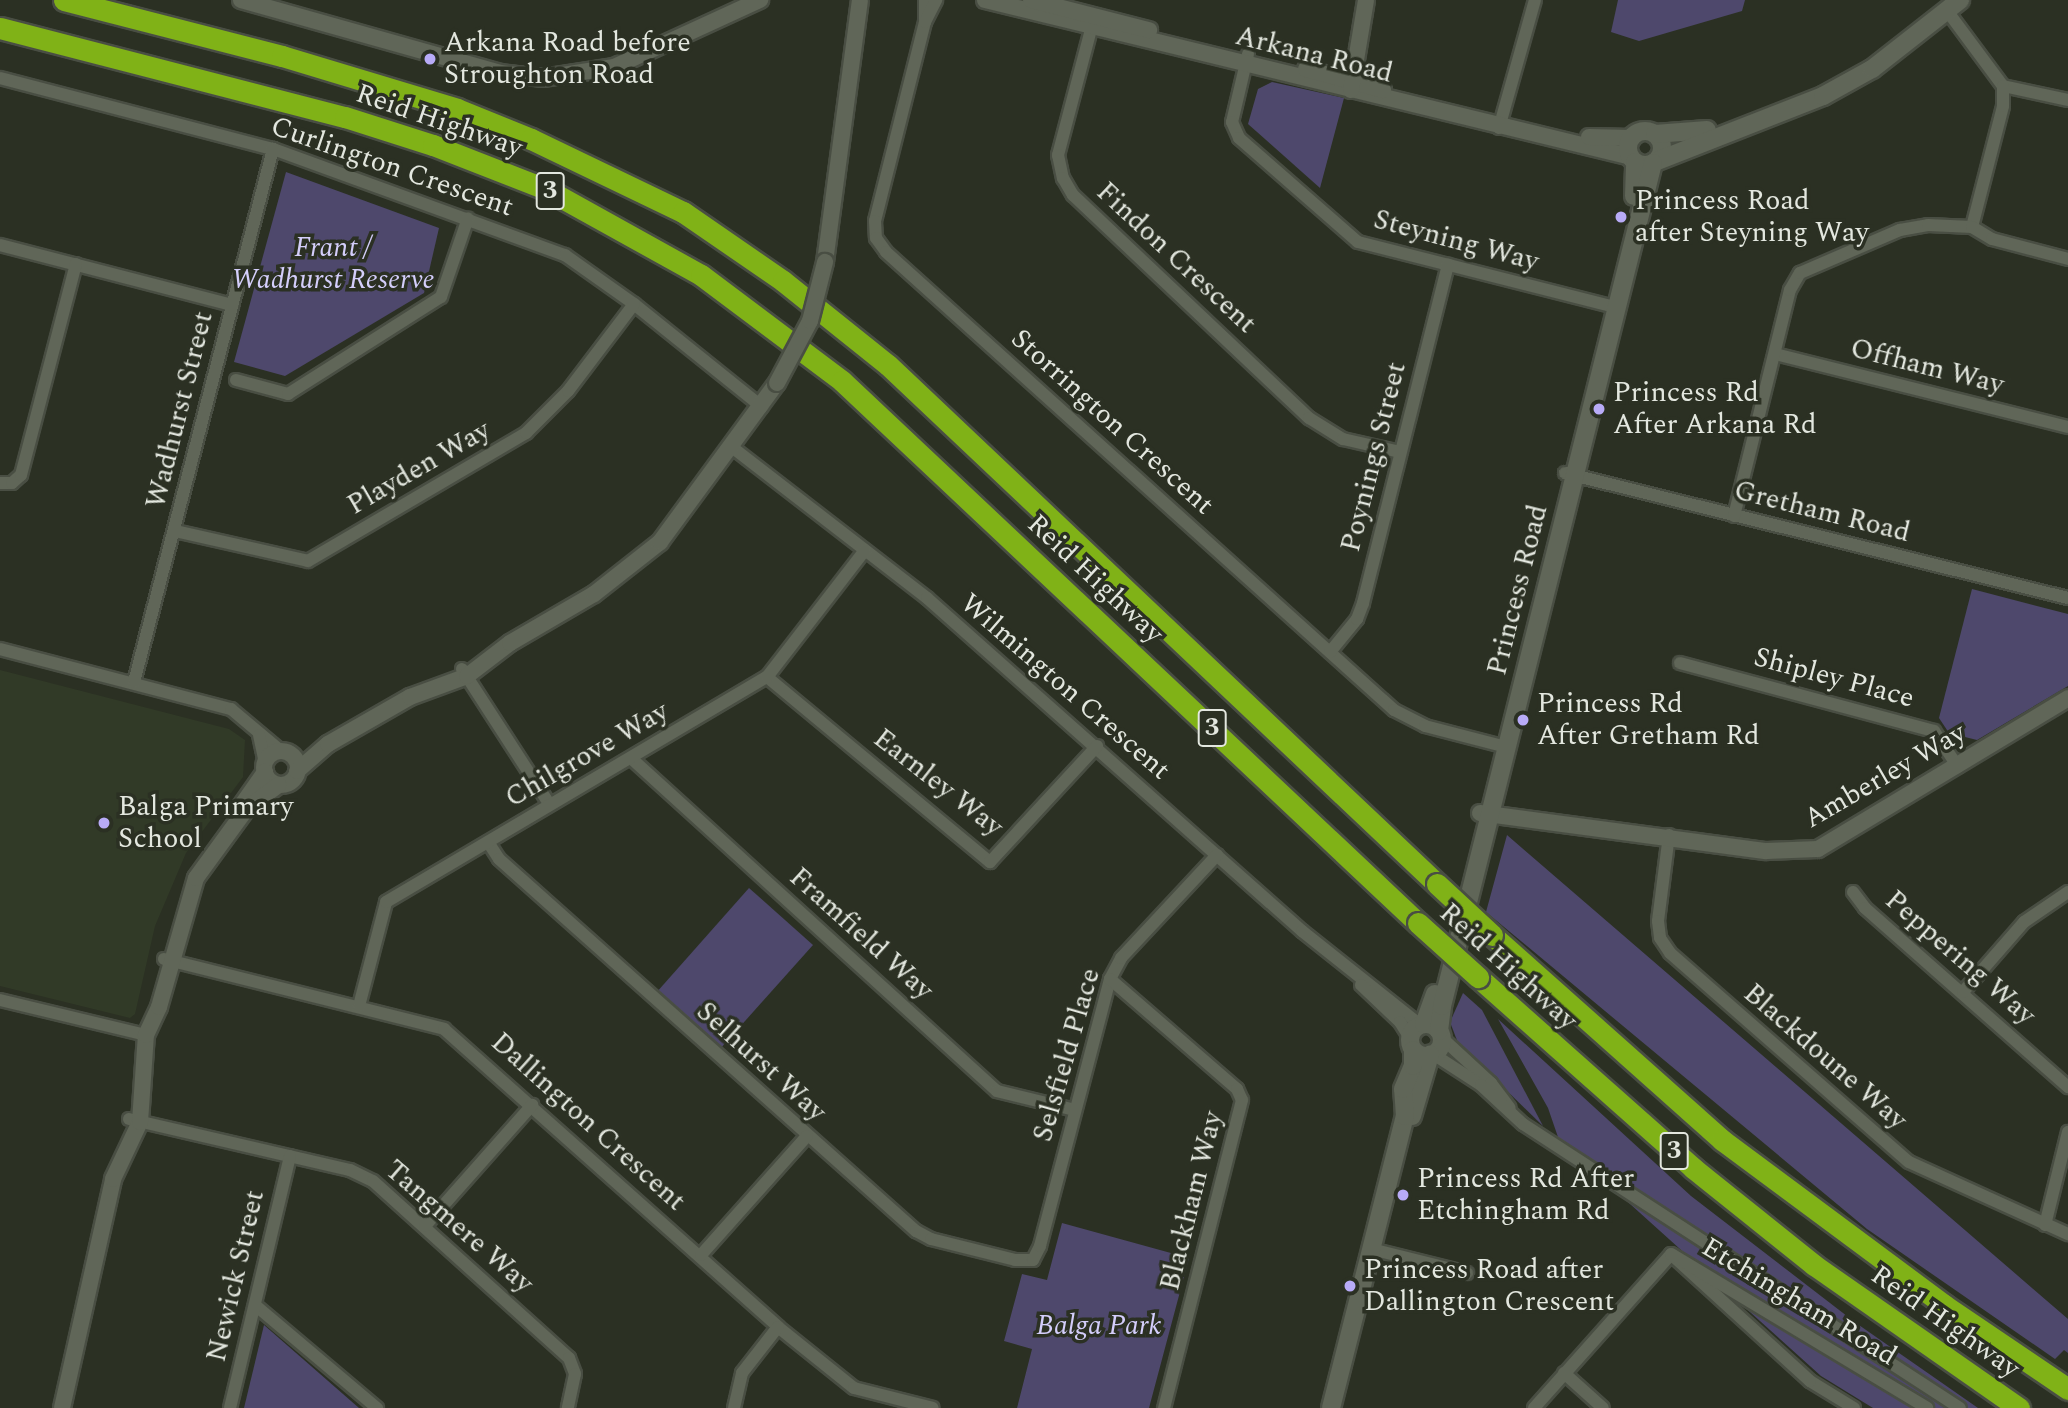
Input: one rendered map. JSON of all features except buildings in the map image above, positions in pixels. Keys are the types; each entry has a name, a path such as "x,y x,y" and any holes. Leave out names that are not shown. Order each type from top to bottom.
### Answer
{"highway":[{"name":"Reid Highway","path":"64,0 308,64 457,109 531,139 683,212 783,281 888,365 1437,884 1722,1140 1839,1230 2039,1370 2068,1387"},
{"name":"Reid Highway","path":"0,27 345,117 433,145 546,189 701,275 842,381 1418,923 1703,1176 1814,1265 2019,1408"}],"main road":[{"path":"1644,161 1823,96 1872,69 1954,6"},
{"path":"1644,161 1631,138 1642,131 1655,134 1739,126"},
{"path":"1644,161 1662,147 1655,134"},
{"name":"Princess Road","path":"1339,1408 1375,1250 1569,474 1644,161"},
{"name":"Princess Road","path":"1331,1408 1375,1250"}],"street":[{"path":"265,0 507,65 546,68 583,65 610,57 738,0"},
{"path":"243,1 500,73 543,78 614,67 761,0"},
{"path":"850,0 853,25"},
{"path":"167,959 179,901 200,859 265,768 328,744 410,697 464,672 543,619 590,597 660,542 733,448 777,383 810,321 825,262 839,181 853,25 860,0"},
{"name":"Storrington Crescent","path":"925,0 925,22"},
{"name":"Storrington Crescent","path":"936,0 925,22 875,221 876,238 1330,652 1409,720 1502,745"},
{"name":"Arkana Road","path":"985,0 1093,22 1247,59 1644,161"},
{"name":"Arkana Road","path":"1031,0 1093,22"},
{"path":"1345,85 1366,0"},
{"path":"1501,125 1535,0"},
{"path":"1954,6 2003,86 2003,106 1972,227"},
{"name":"Findon Crescent","path":"1093,22 1058,155 1063,178 1073,195 1309,418 1343,439 1400,452"},
{"name":"Steyning Way","path":"1247,59 1233,122 1239,138 1358,242 1610,306"},
{"name":"Curlington Crescent","path":"0,78 273,149 565,255 634,304 762,407"},
{"path":"2003,86 2068,100"},
{"name":"Arkana Road","path":"1501,125 1602,139 1631,138"},
{"name":"Wadhurst Street","path":"134,682 273,149"},
{"path":"236,380 288,394 441,297 468,218"},
{"path":"1734,516 1790,290 1800,272 1900,230 1928,225 1972,227 1992,239 2068,259"},
{"path":"0,245 233,305"},
{"path":"0,484 12,483 21,475 75,264"},
{"name":"Poynings Street","path":"1330,652 1357,619 1363,603 1448,265"},
{"name":"Playden Way","path":"175,531 309,561 526,433 568,391 634,304"},
{"name":"Offham Way","path":"1775,354 2068,427"},
{"name":"Wilmington Crescent","path":"733,448 865,550 1097,747 1427,1039"},
{"name":"Gretham Road","path":"1569,474 2068,598"},
{"name":"Chilgrove Way","path":"359,1006 386,902 488,842 548,802 632,759 767,677 865,550"},
{"path":"0,649 231,709 258,735 290,759"},
{"name":"Shipley Place","path":"1680,663 1934,731 1958,766"},
{"path":"464,672 548,802"},
{"name":"Earnley Way","path":"767,677 990,862 1097,747"},
{"name":"Amberley Way","path":"1486,809 1548,822 1669,835 1766,851 1818,849 2068,698"},
{"path":"258,735 265,768 279,785"},
{"path":"62,1408 113,1179 114,1153 135,1120 141,1034 167,959 196,878 247,808 279,785 291,781 290,759"},
{"name":"Framfield Way","path":"632,759 997,1091 1075,1110"},
{"name":"Blackdoune Way","path":"1669,835 1658,921 1660,938 1670,953 1909,1162 2068,1234"},
{"name":"Selhurst Way","path":"488,842 499,859 916,1231 932,1240 1003,1257 1033,1260"},
{"name":"Selsfield Place","path":"1033,1260 1110,979 1121,958 1217,855"},
{"name":"Peppering Way","path":"1853,892 1865,908 2068,1087"},
{"path":"1963,992 2024,922 2068,892"},
{"name":"Dallington Crescent","path":"167,959 444,1029 701,1255 778,1327 854,1388 933,1408"},
{"name":"Blackham Way","path":"1110,979 1237,1089 1242,1100 1164,1408"},
{"path":"0,1000 141,1034"},
{"name":"Etchingham Road","path":"1427,1039 1491,1083 1523,1125"},
{"name":"Etchingham Road","path":"1427,1039 1523,1125 1960,1408"},
{"path":"425,1226 532,1105"},
{"name":"Tangmere Way","path":"135,1120 362,1174 425,1226 569,1358 575,1374 568,1408"},
{"path":"2045,1224 2068,1132"},
{"path":"701,1255 807,1136"},
{"name":"Newick Street","path":"230,1408 290,1156"},
{"path":"1375,1250 1467,1273"},
{"path":"1534,1408 1671,1254"},
{"name":"Etchingham Road","path":"1671,1254 1810,1381 1854,1408"},
{"name":"Etchingham Road","path":"1671,1254 1927,1408"},
{"path":"54,1408 75,1313 88,1283"},
{"path":"254,1305 377,1408"},
{"path":"734,1408 743,1373 778,1327"},
{"path":"1564,1373 1603,1408"}],"shaded area":[{"name":"Balga Primary School","path":"0,670 229,729 245,740 243,777 186,853 155,926 135,1014 130,1018 0,986"}],"green space":[{"path":"1618,0 1745,0 1742,11 1639,41 1611,32"},
{"path":"1272,82 1344,98 1320,188 1248,124 1258,89"},
{"name":"Frant / Wadhurst Reserve","path":"286,172 439,228 424,293 285,376 234,362"},
{"path":"1972,589 2068,614 2068,686 1977,740 1949,733 1939,718"},
{"path":"1507,835 2068,1319 2068,1353 2064,1350 2055,1359 1867,1229 1486,912"},
{"path":"749,888 813,945 720,1049 656,993"},
{"path":"1463,993 1482,1010 1543,1126 1458,1043 1450,1022"},
{"path":"1498,1019 1691,1196 1856,1323 1978,1408 1873,1408 1821,1376 1559,1140 1548,1108"},
{"name":"Balga Park","path":"1062,1223 1189,1258 1149,1408 1017,1408 1032,1349 1004,1341 1022,1274 1047,1280"},
{"path":"264,1325 359,1408 244,1408"}],"place":[{"name":"Arkana Road before Stroughton Road","path":"430,59"},
{"name":"Princess Road after Steyning Way","path":"1621,217"},
{"name":"Princess Rd After Arkana Rd","path":"1599,409"},
{"name":"Princess Rd After Gretham Rd","path":"1523,720"},
{"name":"Balga Primary School","path":"104,823"},
{"name":"Princess Rd After Etchingham Rd","path":"1403,1195"},
{"name":"Princess Road after Dallington Crescent","path":"1350,1286"}]}
